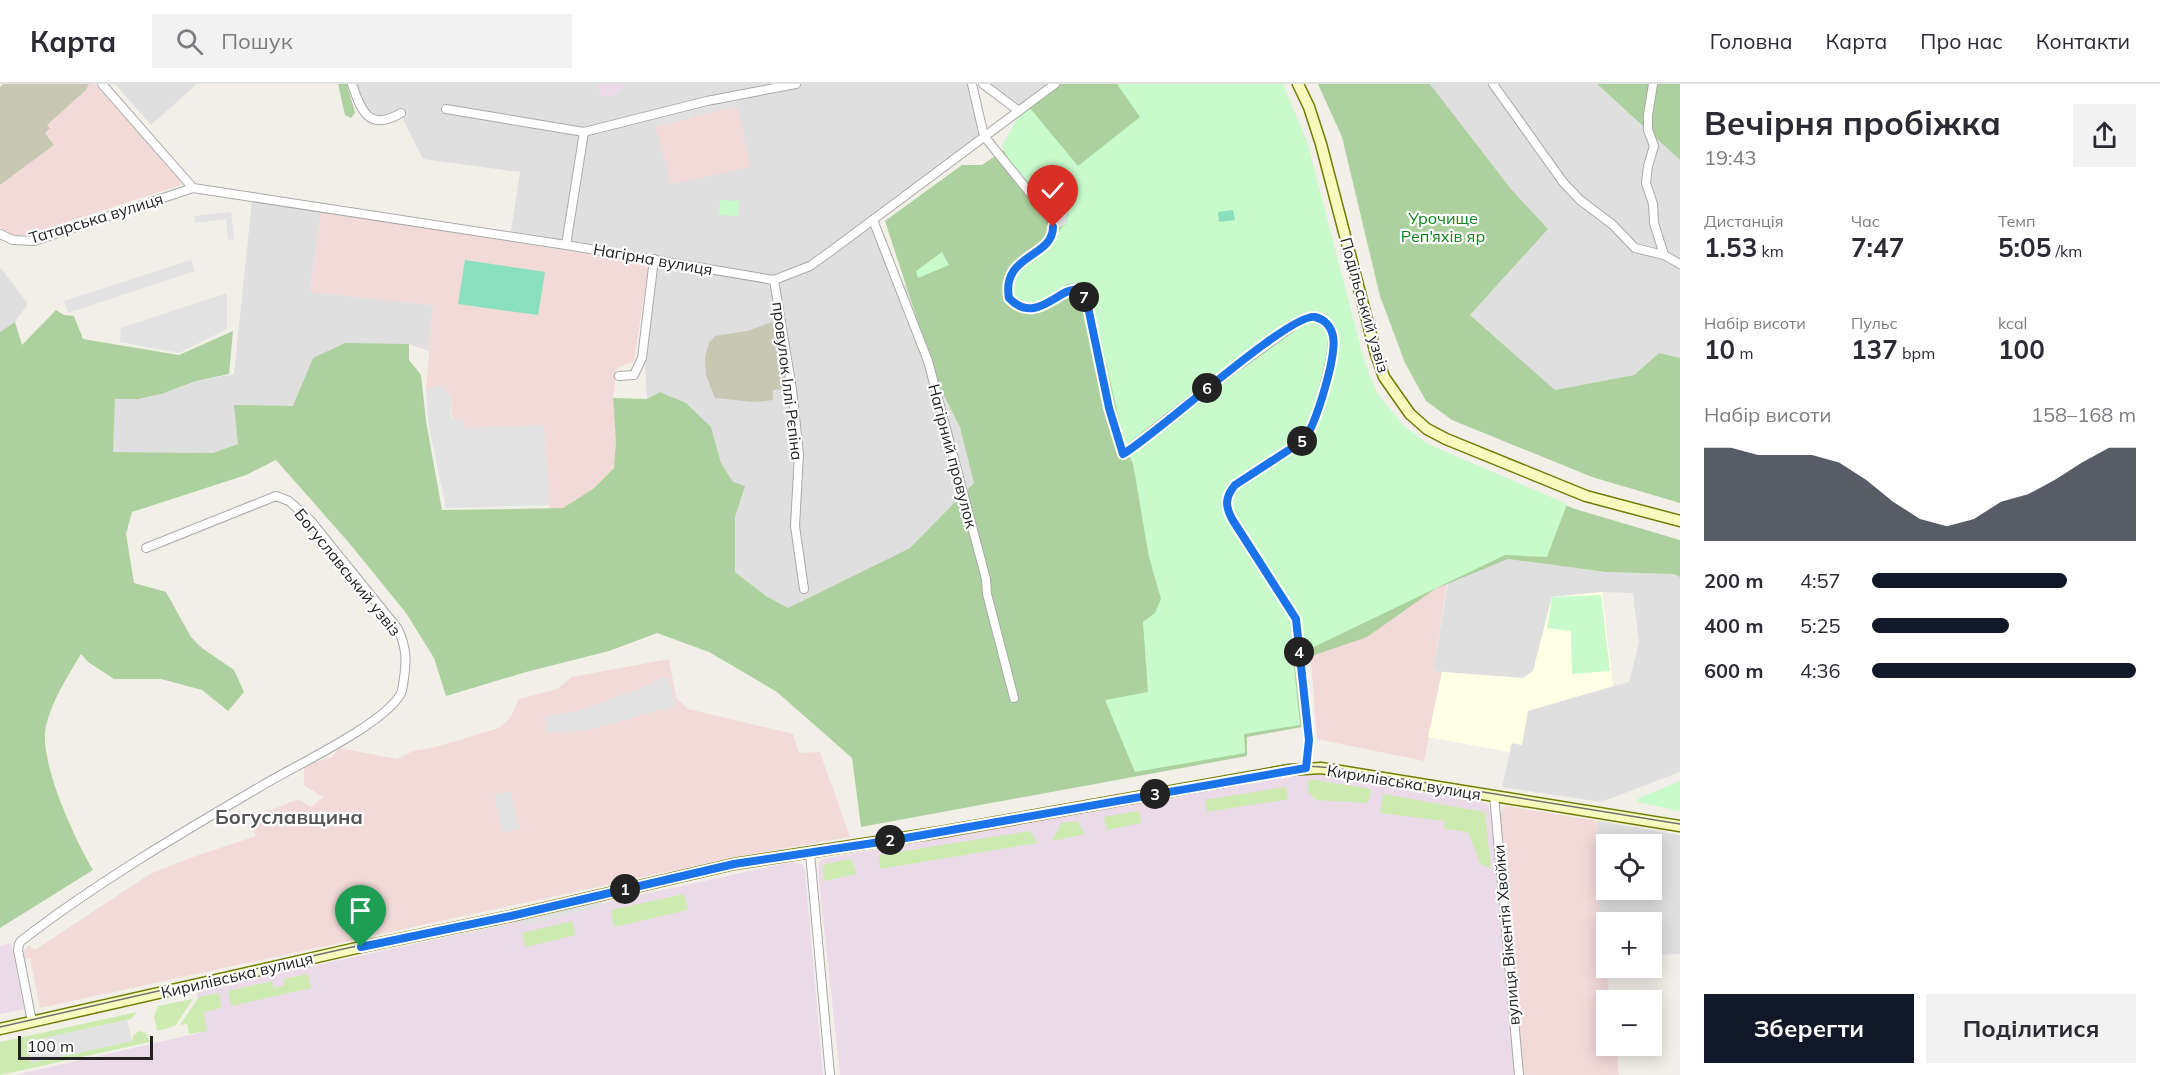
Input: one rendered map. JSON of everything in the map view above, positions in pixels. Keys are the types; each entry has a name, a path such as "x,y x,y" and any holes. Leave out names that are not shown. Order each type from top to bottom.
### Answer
{"main road":[{"name":"Подільський узвіз","path":"1298,84 1309,106 1321,144 1376,354 1384,377 1410,414 1427,429 1446,439 1556,485 1586,496 1680,521"},
{"name":"Кирилівська вулиця","path":"0,1029 369,945 511,916 734,864 1306,768 1340,771 1680,826"}],"street":[{"path":"102,84 193,188"},
{"path":"352,84 360,108 369,118 382,121 401,113"},
{"path":"446,109 584,132 707,101 796,84"},
{"path":"972,84 984,135 1051,219 1053,227 1053,233 1048,242 1019,263 1011,274 1007,286 1009,298 1022,308 1033,309 1048,303 1069,289 1076,290 1083,296 1088,307 1109,408 1123,454 1253,353 1303,319 1313,316 1323,320 1330,327 1334,348 1311,431 1304,440 1235,485 1226,501 1232,519 1296,619 1309,740 1306,768"},
{"path":"983,84 1019,111"},
{"path":"774,280 810,266 1054,84"},
{"path":"1493,84 1563,182 1580,200 1613,225 1635,248 1664,255 1680,264"},
{"path":"1653,84 1648,130 1654,146 1646,183 1653,204 1654,223 1664,255"},
{"path":"566,245 584,132"},
{"name":"Татарська вулиця","path":"0,234 13,240 34,241 193,188"},
{"name":"Нагірна вулиця","path":"193,188 566,245 774,280"},
{"name":"Нагірний провулок","path":"873,220 928,361 986,579 987,594 1014,698"},
{"path":"619,376 634,375 642,358 654,259"},
{"name":"провулок Іллі Рєпіна","path":"774,280 792,388 799,454 795,526 804,589"},
{"name":"Богуславський узвіз","path":"32,1022 18,950 21,941 136,863 255,789 377,718 401,694 407,660 405,644 398,629 310,520 290,501 276,496 146,548"},
{"name":"вулиця Вікентія Хвойки","path":"1494,795 1518,1075"},
{"path":"810,853 830,1075"}],"shaded area":[{"path":"3,84 89,84 86,90 47,125 50,128 45,133 54,145 0,185 0,87"},
{"path":"89,84 95,84 180,179 181,185 27,235 14,235 4,231 0,227 0,185 54,145 45,133 47,125 86,90"},
{"path":"115,84 197,84 151,125"},
{"path":"355,84 596,84 602,96 614,96 626,84 970,84 980,134 878,214 878,223 903,286 957,265 1119,456 910,548 788,608 766,596 735,572 735,517 744,486 733,483 721,463 711,427 686,403 660,392 647,399 645,363 658,262 654,254 511,231 520,172 423,159 399,111 387,116 375,117 367,111"},
{"path":"596,84 626,84 614,96 602,96"},
{"path":"990,84 1048,84 1020,105"},
{"path":"1430,84 1597,84 1680,160 1680,358 1659,353 1634,375 1555,390 1470,315 1548,229 1511,189"},
{"path":"735,98 737,105 699,115 697,108"},
{"path":"737,106 751,167 671,184 656,127"},
{"path":"692,109 694,117 656,127 654,119"},
{"path":"1068,199 1072,204 1067,214 1066,224 1060,227 1046,206"},
{"path":"252,200 321,211 310,292 433,305 429,351 409,344 293,406 239,444 213,453 112,452 115,398 138,399 161,394 196,381 234,374"},
{"path":"321,211 649,264 634,361 617,368 613,398 616,442 614,468 593,489 563,508 550,509 544,425 464,428 464,420 452,419 451,395 435,386 426,390 433,305 310,292"},
{"path":"231,212 234,239 228,240 226,219 195,223 194,216"},
{"path":"191,260 195,271 68,313 64,301"},
{"path":"0,267 28,304 15,322 0,332"},
{"path":"227,293 227,329 179,353 120,342 121,328"},
{"path":"772,322 780,344 786,389 773,390 773,400 755,402 715,398 706,375 705,357 709,343 715,336 747,331"},
{"path":"435,386 443,386 446,393 451,395 451,419 464,420 465,428 544,425 550,505 446,508 429,426 426,390"},
{"path":"1508,559 1606,572 1673,574 1680,577 1680,772 1601,802 1502,787 1519,713 1629,682 1639,643 1633,593 1602,592 1552,597 1533,672 1523,678 1433,671 1448,583"},
{"path":"1447,583 1433,671 1442,672 1424,761 1317,739 1310,649"},
{"path":"1602,592 1613,686 1528,711 1522,745 1511,743 1509,752 1428,737 1442,672 1523,678 1533,671 1552,597"},
{"path":"669,659 676,697 688,709 793,734 799,753 820,752 850,837 740,856 40,1008 30,958 25,959 24,951 29,945 35,950 150,874 256,836 249,819 298,799 311,807 323,797 304,785 304,766 332,757 339,748 397,759 413,751 436,747 499,728 510,718 519,699 557,689 572,677"},
{"path":"668,677 676,706 584,731 547,733 545,716 578,711"},
{"path":"1307,773 1479,800 1488,805 1515,1075 840,1075 818,871 819,862 822,859"},
{"path":"511,791 519,829 502,833 494,795"},
{"path":"1506,806 1598,821 1594,845 1596,846 1596,900 1598,900 1599,912 1596,912 1596,978 1607,978 1609,990 1596,990 1596,1056 1617,1056 1619,1075 1522,1075 1499,815"},
{"path":"1598,821 1680,835 1680,954 1662,955 1662,912 1600,912 1598,900 1662,900 1662,834 1596,834 1596,846 1594,845"},
{"path":"792,862 802,864 805,871 823,1075 15,1075 203,1032 197,991"},
{"path":"604,900 598,908 527,926 521,921"},
{"path":"11,943 24,1009 0,1014 0,946"},
{"path":"127,1020 132,1041 31,1063 27,1042"}],"green space":[{"path":"338,84 347,84 355,113 351,118 345,115"},
{"path":"1060,84 1222,84 1373,428 1575,509 1680,540 1680,577 1673,574 1606,572 1508,559 1435,589 1367,637 1297,661 1302,727 1247,737 1247,756 861,827 852,758 777,692 709,652 657,633 609,651 526,672 446,696 434,658 406,613 350,544 276,460 246,475 132,512 126,534 134,583 166,592 191,637 202,648 234,670 244,692 228,711 202,690 161,679 114,679 88,662 81,654 52,707 46,726 45,741 47,759 60,800 93,870 0,928 0,332 15,322 22,345 56,310 64,315 74,316 83,339 179,355 233,331 229,374 196,381 161,394 138,399 115,399 113,452 213,453 238,444 234,405 293,406 313,358 345,343 409,344 409,360 421,375 426,421 442,510 563,508 593,489 614,468 616,442 613,398 647,399 660,392 686,403 711,427 721,463 733,482 745,486 735,517 735,572 766,596 788,608 910,548 974,483 960,427 939,386 885,221 962,165 982,165 1004,150 1025,113","holes":["1046,206 1069,208 1060,227"]},
{"path":"1117,84 1283,84 1307,141 1364,360 1377,393 1404,426 1428,444 1567,504 1547,557 1505,555 1293,657 1300,725 1244,734 1245,753 1135,772 1105,700 1148,692 1143,622 1155,613 1161,599 1149,557 1133,464 1125,445 1092,302 1084,293 1069,285 1042,301 1034,303 1020,302 1014,294 1012,287 1018,273 1050,246 1066,224 1069,208 1068,199 1046,206 1007,157 1002,146 1018,117 1030,108 1078,166 1140,117"},
{"name":"Урочище Реп'яхів яр","path":"1318,84 1430,84 1511,189 1548,229 1470,315 1555,390 1634,375 1659,353 1680,358 1680,503 1592,477 1452,420 1426,401 1405,363 1380,296 1342,137"},
{"path":"1597,84 1680,84 1680,160"},
{"path":"720,200 739,201 738,216 719,215"},
{"path":"1233,210 1235,220 1219,222 1218,212"},
{"path":"942,252 949,265 918,278 916,271"},
{"path":"465,260 545,272 538,315 458,304"},
{"path":"1601,595 1610,671 1572,674 1571,631 1547,628 1552,597"},
{"path":"1309,779 1371,789 1368,803 1316,800 1308,791"},
{"path":"1680,781 1680,811 1637,802 1639,798"},
{"path":"1286,787 1288,799 1207,812 1205,800"},
{"path":"1383,794 1485,812 1491,868 1481,865 1468,832 1444,829 1445,821 1380,813"},
{"path":"1139,811 1141,823 1107,830 1104,817"},
{"path":"1077,821 1085,834 1052,841 1061,823"},
{"path":"1030,831 1038,843 880,869 879,855"},
{"path":"851,859 857,874 824,881 825,864"},
{"path":"684,894 688,910 614,927 611,910"},
{"path":"572,921 576,935 526,947 522,933"},
{"path":"308,974 311,988 231,1006 228,991 272,981 274,988 285,985 284,979"},
{"path":"219,993 221,1008 204,1012 207,1031 189,1034 187,1024 180,1025 199,997"},
{"path":"193,999 175,1026 157,1031 154,1016 158,1006"},
{"path":"137,1012 131,1019 27,1042 31,1063 132,1041 133,1036 139,1031 146,1033 150,1042 0,1075 0,1042"}],"waterway":[{"path":"1287,601 1291,603 1295,612"}],"tram line":[{"path":"0,1027 343,949 544,907 731,862 925,832 1288,768 1307,766 1335,768 1680,824"}],"district":[{"name":"Богуславщина","path":"289,817"}],"route":[{"path":"361,947 511,916 734,864 900,839 1306,768 1309,740 1296,619 1232,519 1226,501 1235,485 1304,440 1311,431 1334,348 1330,327 1323,320 1313,316 1303,319 1253,353 1132,450 1123,454 1109,408 1087,301 1076,290 1069,289 1048,303 1033,309 1015,305 1009,298 1007,286 1011,274 1019,263 1048,242 1053,233 1053,227"}]}
